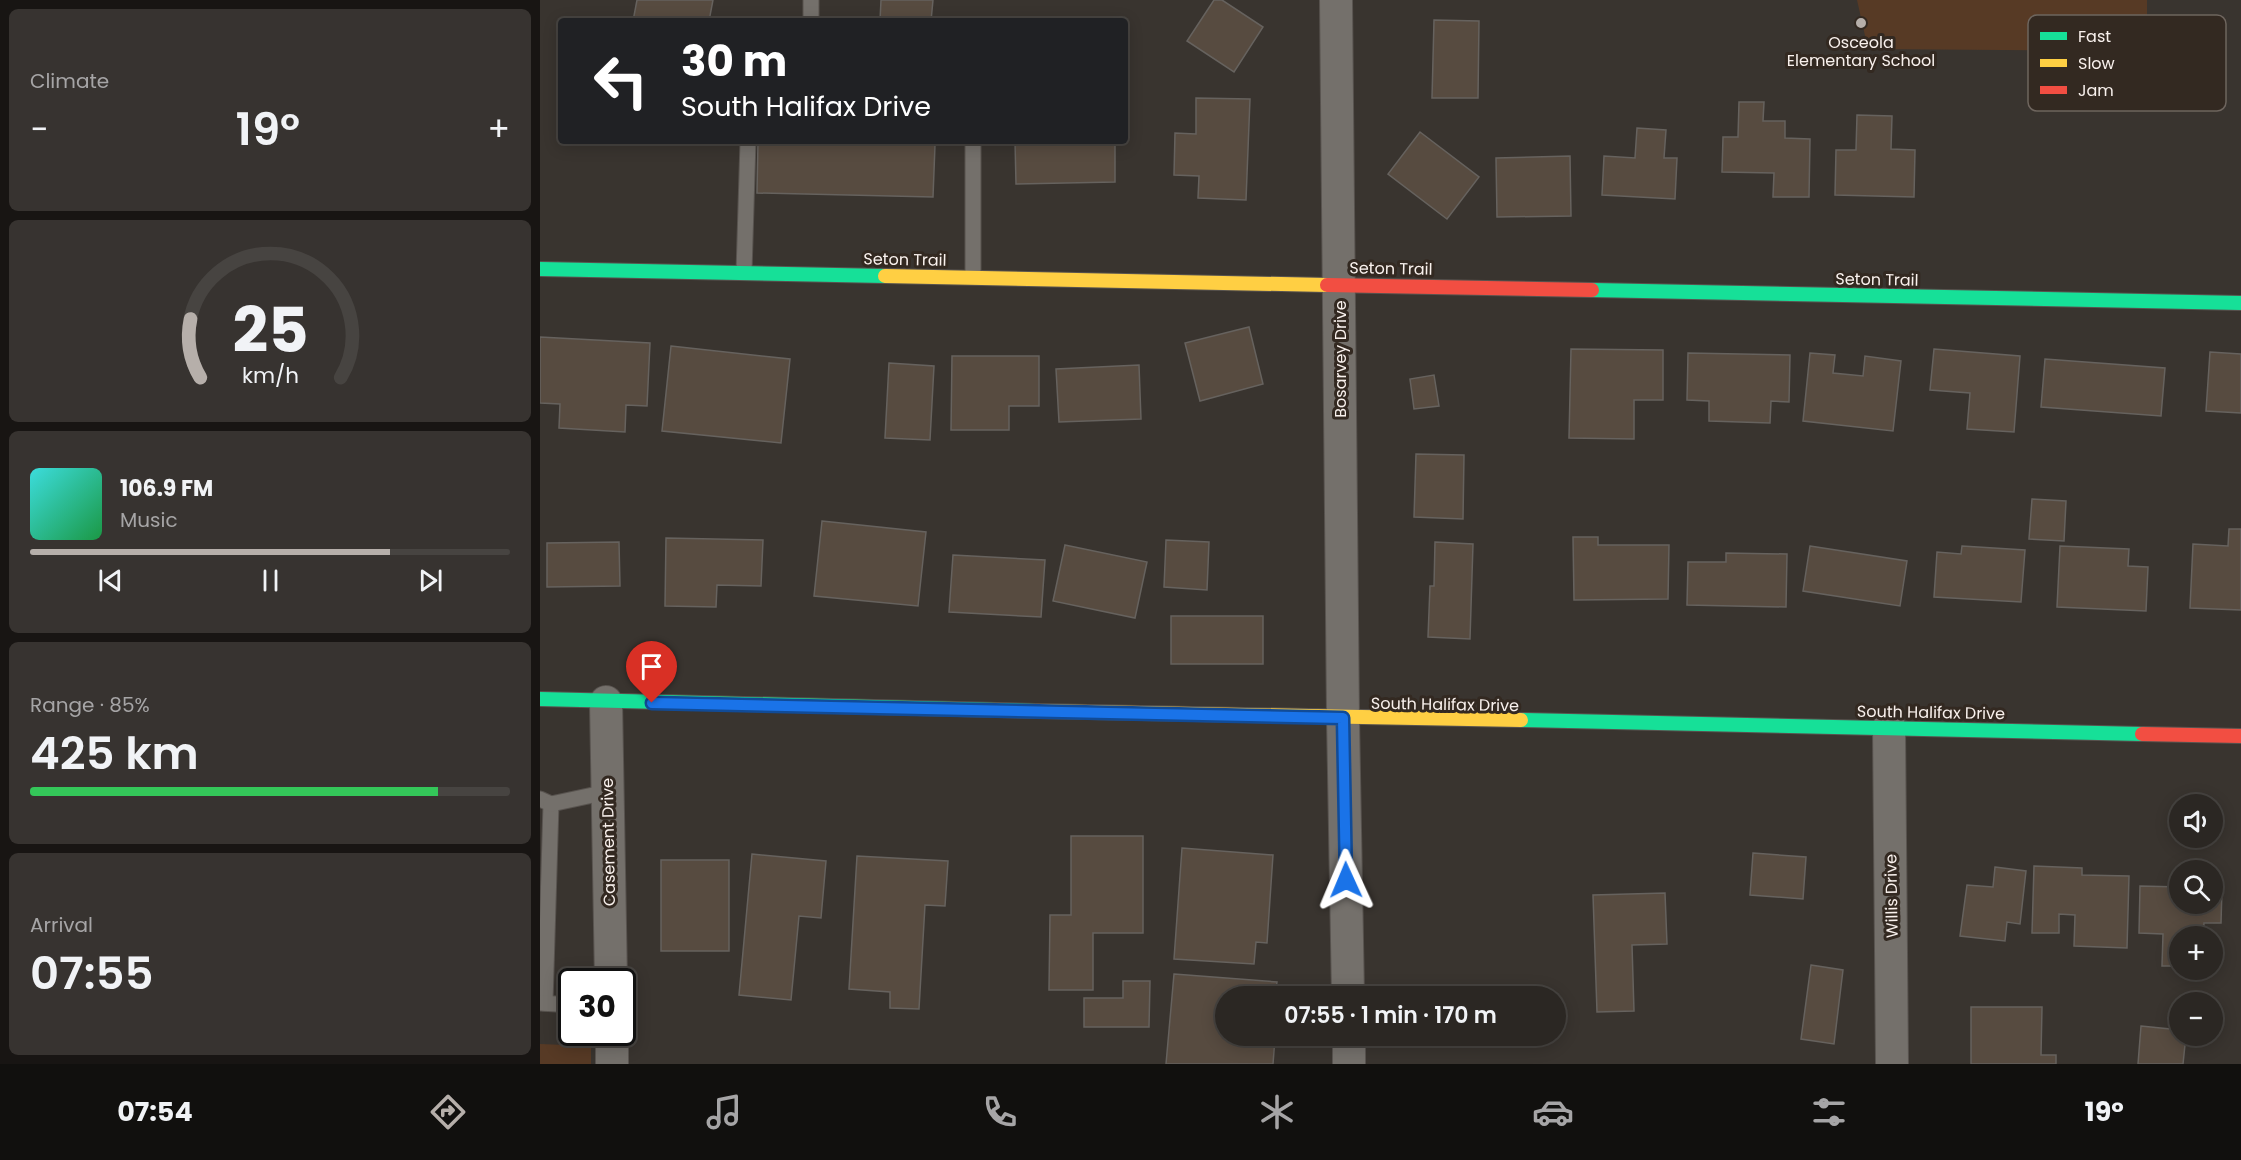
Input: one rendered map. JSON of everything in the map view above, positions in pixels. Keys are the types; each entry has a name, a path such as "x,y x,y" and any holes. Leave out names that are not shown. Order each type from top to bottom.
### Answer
{"street":[{"name":"Bosarvey Drive","path":"1336,0 1348,986"},
{"name":"Seton Trail","path":"540,269 2241,303"},
{"name":"South Halifax Drive","path":"540,699 2241,736"},
{"name":"Casement Drive","path":"606,702 611,968"},
{"name":"Willis Drive","path":"1889,727 1892,1064"},
{"path":"612,1046 612,1064"},
{"path":"1349,1046 1349,1064"}],"lane":[{"path":"811,0 812,18"},
{"path":"744,272 748,144"},
{"path":"973,144 973,276"},
{"path":"558,1004 542,1003 545,801 607,792"}],"shaded area":[{"path":"1857,0 2147,0 2147,15 2028,15 2028,50 1868,49"},
{"path":"540,1044 591,1046 591,1064 540,1064"}],"building":[{"path":"637,0 713,0 710,18 634,18"},
{"path":"881,0 933,0 931,18 880,18"},
{"path":"1214,0 1222,0 1263,27 1234,72 1187,41"},
{"path":"1434,20 1479,21 1478,98 1432,98"},
{"path":"1196,98 1250,99 1246,200 1198,198 1199,176 1174,175 1175,133 1196,134"},
{"path":"1739,102 1764,102 1763,121 1785,121 1785,138 1810,139 1809,197 1773,197 1774,173 1722,172 1723,137 1738,137"},
{"path":"1857,115 1892,116 1891,149 1915,150 1914,197 1835,195 1836,150 1856,150"},
{"path":"1637,128 1666,130 1664,158 1677,158 1675,199 1602,195 1604,156 1635,158"},
{"path":"1420,132 1479,177 1447,219 1388,174"},
{"path":"758,144 935,145 933,197 757,193"},
{"path":"1015,144 1115,144 1115,182 1016,184"},
{"path":"1570,156 1571,216 1497,217 1496,158"},
{"path":"1249,327 1263,384 1200,401 1185,343"},
{"path":"540,337 650,343 647,406 626,405 625,432 559,428 560,404 540,403"},
{"path":"671,346 790,359 781,443 662,431"},
{"path":"1571,349 1663,350 1663,400 1634,400 1634,439 1569,438"},
{"path":"1934,349 2020,356 2014,432 1967,429 1970,393 1930,390"},
{"path":"2210,352 2241,354 2241,413 2206,411"},
{"path":"1688,353 1790,355 1789,402 1771,401 1770,423 1709,421 1709,401 1687,400"},
{"path":"1810,353 1835,355 1833,373 1863,376 1865,356 1901,361 1893,431 1803,421"},
{"path":"952,356 1039,356 1039,406 1009,406 1009,430 951,430"},
{"path":"2045,359 2165,368 2161,416 2041,407"},
{"path":"889,363 934,366 930,440 885,438"},
{"path":"1139,365 1141,419 1059,422 1056,369"},
{"path":"1434,375 1439,406 1414,409 1410,379"},
{"path":"1416,454 1464,455 1463,519 1414,517"},
{"path":"2032,499 2066,501 2064,541 2029,539"},
{"path":"822,521 926,532 918,606 814,596"},
{"path":"2229,529 2241,529 2241,610 2190,608 2193,544 2228,546"},
{"path":"1573,537 1598,537 1598,545 1669,545 1668,599 1574,600"},
{"path":"666,538 763,540 761,586 717,585 716,607 665,606"},
{"path":"1166,540 1209,542 1207,590 1164,587"},
{"path":"619,542 620,586 547,587 547,543"},
{"path":"1435,542 1473,544 1470,639 1428,637 1430,586 1434,586"},
{"path":"1065,545 1147,562 1135,618 1053,601"},
{"path":"1810,546 1907,561 1900,606 1803,591"},
{"path":"1962,546 2025,550 2021,602 1934,597 1937,552 1961,554"},
{"path":"2060,546 2129,549 2128,566 2148,567 2146,611 2057,607"},
{"path":"1726,553 1787,554 1786,607 1687,605 1688,562 1726,562"},
{"path":"953,555 1045,560 1041,617 949,612"},
{"path":"1171,616 1263,616 1263,664 1171,664"},
{"path":"1071,836 1143,836 1143,933 1093,933 1093,990 1049,990 1050,915 1071,915"},
{"path":"1182,848 1273,855 1267,943 1256,942 1254,964 1174,959"},
{"path":"1753,853 1806,857 1803,899 1750,895"},
{"path":"752,854 826,861 821,918 799,916 791,1000 739,995"},
{"path":"857,856 948,861 945,906 925,905 919,1009 890,1008 890,992 849,989"},
{"path":"661,860 729,860 729,951 661,951"},
{"path":"2034,866 2082,868 2082,875 2129,876 2127,948 2074,946 2075,915 2059,914 2059,933 2032,933"},
{"path":"1995,867 2026,871 2020,924 2007,922 2005,941 1960,936 1967,885 1993,887"},
{"path":"2140,886 2169,887 2169,914 2221,914 2221,923 2204,923 2204,926 2169,926 2169,966 2162,966 2163,934 2139,933"},
{"path":"1665,893 1667,944 1632,945 1634,1011 1597,1012 1593,895"},
{"path":"1811,965 1843,970 1834,1044 1801,1039"},
{"path":"1174,974 1277,982 1276,986 1215,986 1215,1046 1274,1046 1273,1064 1166,1064"},
{"path":"1123,981 1150,981 1149,1027 1084,1027 1084,998 1123,998"},
{"path":"1971,1007 2042,1007 2041,1055 2056,1055 2056,1064 1971,1064"},
{"path":"2141,1026 2169,1029 2169,1046 2185,1046 2183,1064 2138,1064"}],"traffic: fast":[{"path":"540,269 885,276"},
{"path":"1592,290 2241,303"},
{"path":"540,699 1036,711"},
{"path":"1521,720 2142,734"}],"traffic: slow":[{"path":"885,276 1327,285"},
{"path":"1036,711 1521,720"}],"traffic: jam":[{"path":"1327,285 1592,290"},
{"path":"2142,734 2241,736"}],"place":[{"name":"Osceola Elementary School","path":"1861,23"}],"route":[{"path":"652,703 1343,718 1346,880"}]}
